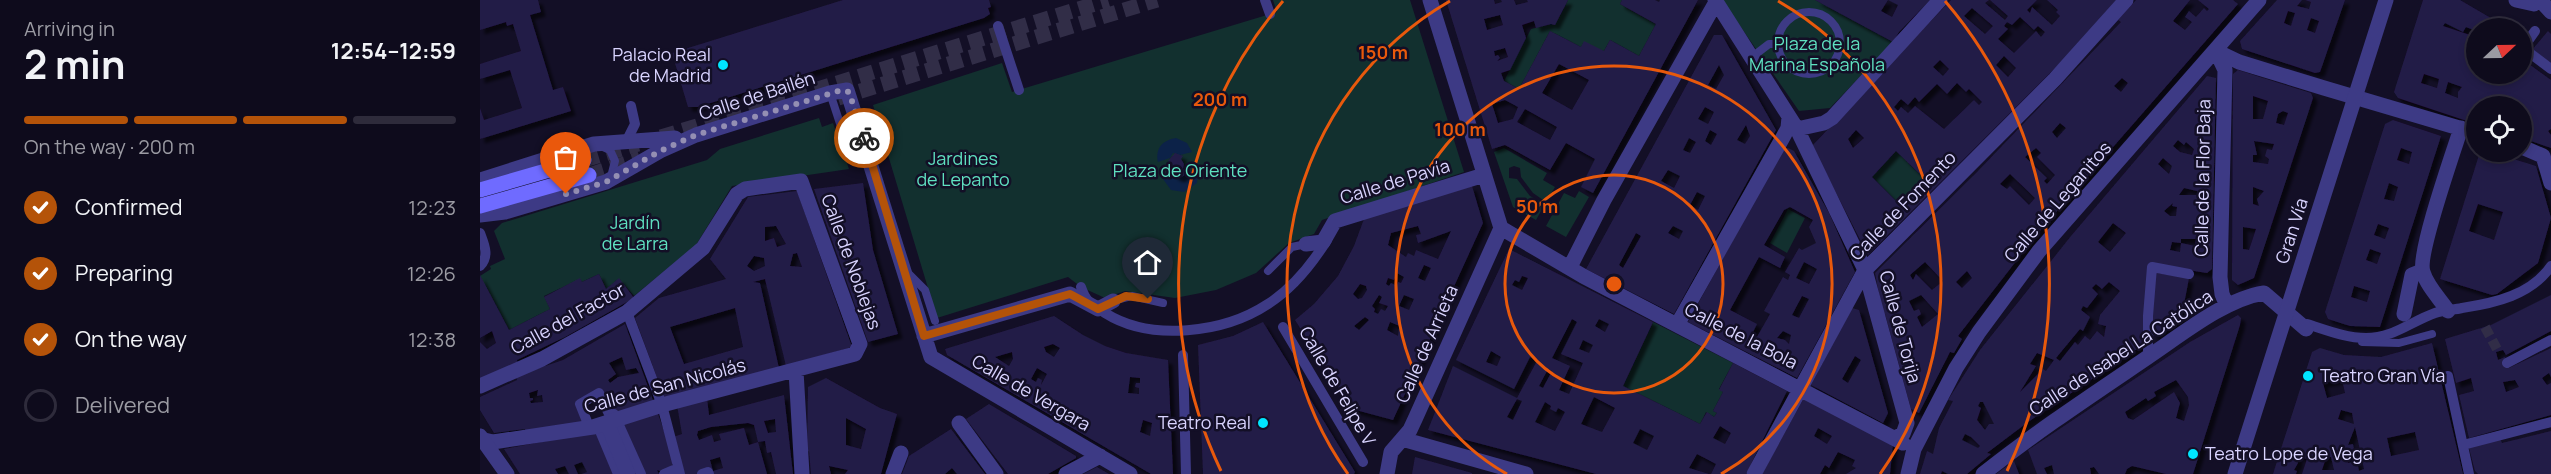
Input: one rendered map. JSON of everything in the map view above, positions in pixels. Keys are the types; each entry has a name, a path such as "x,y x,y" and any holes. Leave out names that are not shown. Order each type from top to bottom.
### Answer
{"main road":[{"path":"480,190 586,167 480,206"}],"street":[{"path":"1265,0 1270,14"},
{"path":"1430,0 1501,228"},
{"path":"1677,325 1788,128 1793,123 1824,123 1832,118 1940,0"},
{"name":"Calle de Fomento","path":"1754,474 1865,270 2055,79 2126,0"},
{"name":"Gran Vía","path":"2235,474 2386,0"},
{"path":"2516,0 2537,2 2551,12"},
{"path":"1570,267 1604,200 1715,1 1793,123"},
{"name":"Calle de Leganitos","path":"1908,474 1914,448 1967,348 2038,251 2216,51 2251,2"},
{"path":"998,26 1019,90"},
{"path":"2535,31 2523,48 2551,69"},
{"path":"2216,51 2239,62"},
{"name":"Calle de la Flor Baja","path":"2216,51 2225,70 2220,277 2222,294 2227,306"},
{"path":"2225,70 2233,61 2239,62 2466,130"},
{"name":"Calle de Vergara","path":"830,93 842,90 849,92 931,357 1130,474"},
{"name":"Calle de Bailén","path":"480,214 506,212 606,182 660,151 696,135 830,93"},
{"path":"626,142 635,124 631,106"},
{"name":"Calle de Torija","path":"1793,123 1865,270 1907,423"},
{"path":"2404,314 2413,272 2458,128"},
{"name":"Calle de Bailén","path":"480,180 594,144 657,141 696,135"},
{"path":"1782,139 1797,138 1804,143"},
{"path":"2532,150 2537,152 2546,162 2551,183"},
{"name":"Calle de Pavía","path":"1306,243 1323,242 1334,218 1485,175"},
{"name":"Calle de Noblejas","path":"737,194 745,189 801,181 860,344 855,354"},
{"name":"Calle del Factor","path":"480,386 542,359 627,312 704,248 737,194"},
{"path":"1081,287 1085,300 1111,317 1134,325 1154,329 1183,330 1230,321 1269,304 1294,283 1315,260 1336,225 1334,218"},
{"name":"Calle de la Bola","path":"1501,228 1583,276 1914,448"},
{"name":"Calle de Arrieta","path":"1388,474 1391,452 1416,417 1501,228"},
{"path":"480,233 486,250 480,266"},
{"path":"2287,311 2307,327 2354,337 2379,337 2399,331 2435,313 2498,302 2533,284 2551,266"},
{"path":"2148,358 2148,316 2152,267 2189,274"},
{"path":"2413,272 2448,311"},
{"name":"Calle de Isabel La Católica","path":"1983,474 2026,440 2110,388 2148,358 2227,306 2264,293 2287,311"},
{"path":"924,336 1070,294 1098,309"},
{"path":"1098,309 1113,302"},
{"path":"627,312 662,405 679,471 664,474"},
{"name":"Calle de Felipe V","path":"1283,327 1363,462"},
{"path":"2507,363 2551,339"},
{"name":"Calle de San Nicolás","path":"481,438 493,442 605,423 662,405 855,354"},
{"path":"1183,355 1186,474"},
{"path":"796,371 802,474"},
{"path":"2448,376 2469,474"},
{"path":"2463,445 2551,422"},
{"path":"605,423 600,431 618,474"},
{"path":"605,423 628,474"},
{"path":"605,423 641,474"},
{"path":"959,423 996,474"},
{"path":"1895,438 1903,434 1907,423 1924,429"},
{"path":"481,438 507,474"},
{"path":"1402,439 1526,474"},
{"path":"893,474 901,453"},
{"path":"1066,474 1100,456"},
{"path":"702,474 708,472 709,474"}],"lane":[{"path":"1811,12 1821,14 1836,26 1841,45 1834,63 1818,74 1809,75 1799,73 1784,62 1778,44 1779,33 1792,17 1811,12"},
{"path":"1752,57 1769,44 1778,44"},
{"path":"830,93 846,142"},
{"path":"594,144 610,150 615,161 614,173 606,182"},
{"name":"Calle de Pavía","path":"1268,271 1292,247 1306,243"},
{"path":"904,269 925,290 935,321"},
{"path":"1113,302 1132,296 1163,303"},
{"path":"2307,327 2336,338 2374,343 2407,341 2432,334"}],"green space":[{"name":"Plaza de Oriente","path":"1273,0 1410,0 1464,172 1322,220 1314,234 1289,243 1256,273 1216,290 1175,298 1125,291 1105,298 1081,287 1068,277 937,318 873,105 1002,63 1012,92 1277,12"},
{"path":"1568,0 1622,0 1620,4 1656,24 1639,56 1610,40 1604,51 1581,47 1550,31 1519,89 1504,81 1531,29 1555,25"},
{"name":"Plaza de la Marina Española","path":"1722,0 1815,0 1893,42 1830,108 1799,111"},
{"name":"Jardín de Larra","path":"819,118 822,127 833,123 849,169 732,186 696,245 634,296 619,279 606,289 599,274 582,282 580,279 544,296 550,309 509,330 480,276 491,269 490,266 505,259 494,231 502,223 707,160 720,149"},
{"path":"1504,148 1547,173 1543,180 1555,187 1546,202 1533,193 1521,177 1520,168 1514,166 1509,168 1509,178 1517,179 1530,196 1545,204 1536,220 1513,207 1494,152"},
{"path":"1896,151 1928,182 1902,207 1872,177"},
{"path":"1579,191 1589,197 1566,237 1546,226 1564,193 1575,198"},
{"path":"1788,209 1805,218 1787,253 1770,243"},
{"path":"1653,322 1733,363 1719,389 1723,392 1713,411 1717,413 1714,417 1706,412 1700,424 1623,386"}],"water":[{"path":"1176,138 1187,143 1192,152 1180,155 1173,153 1170,158 1158,162 1157,157 1161,146"},
{"path":"1198,169 1197,183 1184,192 1171,190 1163,179 1175,176 1181,178 1185,173"}],"building":[{"path":"480,0 538,0 541,12 530,15 553,90 563,87 571,111 480,139 480,108 484,120 522,108 510,70 480,79 480,64 521,51 513,24 507,26 506,22 480,30"},
{"path":"843,0 989,0 991,7 988,8 990,14 984,18 698,107 688,107 672,53"},
{"path":"1446,0 1494,0 1495,4 1502,2 1501,0 1514,0 1516,5 1528,2 1527,0 1568,0 1555,25 1536,28 1534,21 1522,25 1526,38 1510,70 1501,73 1504,81 1519,89 1550,31 1581,47 1584,41 1604,51 1610,40 1639,56 1656,24 1620,4 1622,0 1659,2 1660,0 1698,0 1593,193 1581,187 1595,159 1566,143 1550,170 1505,145 1492,149","holes":["1500,15 1503,25 1487,30 1484,19","1505,48 1508,57 1497,61 1500,58 1498,55 1495,56 1494,51","1559,64 1589,80 1572,110 1542,93","1505,100 1518,107 1513,119 1498,123 1492,104","1525,109 1557,127 1550,140 1517,122"]},
{"path":"1815,0 1888,0 1930,0 1899,32 1893,42","holes":["1888,0 1898,5 1892,17 1881,11"]},
{"path":"1951,0 1989,0 1985,3 2005,20 2008,16 1990,0 2037,0 2027,10 2030,13 2032,7 2052,25 2060,16 2056,12 2058,10 2047,0 2118,0 2076,47 1868,255 1812,146","holes":["1972,8 1993,26 1985,34 1964,16","2020,17 2034,30 2038,26 2045,32 2041,37 2036,31 2014,53 1998,39 2008,29 2004,26 2007,22 2012,25","2004,56 2016,68 2008,77 1996,65","1940,60 1949,69 1943,76 1933,67","1957,83 1966,92 1969,89 1982,102 1979,105 1974,100 1944,129 1915,106 1908,113 1901,107 1898,111 1894,107 1901,99 1908,105 1915,97 1919,102 1937,84 1947,94","1856,130 1864,138 1853,148 1848,139","1896,151 1928,182 1902,207 1872,177"]},
{"path":"2136,0 2190,0 2173,21 2185,30 2192,22 2185,17 2189,11 2196,17 2204,8 2207,11 2209,9 2198,0 2233,0 2238,4 2038,233 1958,336 1962,339 1954,353 1950,352 1919,413 1911,409 1885,314 1883,315 1875,273 1977,172 2121,22 2118,20","holes":["2122,78 2128,83 2121,92 2114,86","2060,123 2066,128 2057,138 2052,132","2036,148 2041,153 2037,157 2055,175 2047,184 2044,181 2047,178 2025,157","2010,174 2035,198 2029,205 2010,186 2007,189 2000,184","1925,262 1943,281 1932,290 1916,274 1913,280 1910,275","1967,271 1972,278 1962,288 1956,282","1921,295 1938,314 1922,327 1917,317 1921,314 1919,309 1914,311 1909,301"]},
{"path":"2277,0 2302,0 2297,6 2309,9 2311,2 2305,0 2345,0 2320,72 2315,73 2242,49 2240,41","holes":["2288,11 2295,13 2291,26 2284,23","2311,18 2319,21 2315,33 2307,30"]},
{"path":"2423,0 2460,0 2491,18 2466,18 2466,27 2463,32 2445,23 2443,26 2466,34 2466,84 2532,84 2532,66 2551,80 2551,129 2548,131 2551,135 2551,148 2532,141 2532,96 2466,96 2466,121 2398,98 2394,92","holes":["2424,74 2439,79 2437,88 2421,83","2448,82 2462,87 2458,92 2458,98 2445,93"]},
{"path":"2548,31 2551,34 2551,63 2532,50"},
{"path":"1714,35 1722,35 1776,130 1674,314 1586,269","holes":["1719,65 1724,75 1716,89 1708,85","1705,107 1714,112 1708,124 1698,119","1746,125 1750,136 1745,144 1737,140","1710,130 1717,134 1711,145 1705,141","1689,138 1696,142 1690,153 1683,150","1668,170 1680,176 1674,188 1661,181","1697,192 1705,196 1698,210 1690,205","1673,226 1683,231 1679,239 1668,233","1636,233 1641,236 1623,268 1619,265"]},
{"path":"2238,70 2311,93 2313,98 2254,278 2238,285 2232,280 2233,74","holes":["2253,96 2268,101 2263,119 2253,119","2283,111 2288,113 2284,125 2276,123 2278,114","2254,141 2274,144 2272,150 2267,149 2265,156 2269,159 2268,164 2253,162 2253,155 2257,155","2253,187 2264,191 2257,199 2259,206 2253,204","2243,227 2256,229 2249,250 2243,249"]},
{"path":"2207,76 2216,78 2212,269 2207,273 2149,264 2143,345 2028,422 1987,453 1991,454 1967,474 1948,474 1942,471 1941,474 1920,474 1927,451 1933,454 1939,428 1953,401 1948,400 1980,350 2071,236","holes":["2178,140 2184,145 2186,142 2194,149 2192,155 2180,152 2173,146","2163,158 2172,166 2169,174 2158,164","2184,188 2197,191 2197,195 2179,195","2173,203 2172,206 2177,207 2176,216 2170,216 2164,211","2113,223 2126,233 2110,252 2098,242","2181,239 2196,239 2195,246 2181,243","2172,242 2181,243 2180,252 2170,250","2109,282 2120,291 2100,315 2098,324 2106,326 2104,337 2097,331 2090,340 2085,336 2078,345 2075,342 2060,361 2056,358 2080,329 2083,331 2090,317 2081,310 2083,306 2087,308 2098,294 2092,288 2096,284 2102,289","2037,353 2054,360 2046,371 2043,369 2020,392 2036,366 2030,364","1980,402 1983,402 1994,424 1989,424 1985,430 1977,420 1981,408 1978,406","1965,434 1980,446 1978,448 1962,440"]},
{"path":"2393,120 2441,136 2380,327 2350,326 2328,319 2325,312 2385,124","holes":["2401,148 2412,152 2409,164 2397,160","2389,183 2398,187 2394,201 2384,199","2378,224 2389,228 2385,239 2374,235","2370,249 2381,253 2377,264 2366,260","2354,286 2370,291 2367,302 2351,297"]},
{"path":"1788,148 1794,151 1829,213 1855,272 1797,378 1688,322 1782,151","holes":["1790,207 1813,220 1809,227 1816,243 1802,250 1799,248 1785,272 1790,275 1788,280 1783,277 1764,311 1770,314 1757,337 1752,334 1757,324 1730,310 1759,257 1780,268 1785,257 1764,245 1784,210","1804,262 1817,269 1809,284 1796,278","1802,296 1809,299 1799,318 1792,315","1783,331 1791,335 1789,344 1777,338"]},
{"path":"1175,153 1183,156 1181,159 1184,164 1183,169 1189,172 1180,178 1173,175 1175,172 1172,163 1168,161"},
{"path":"2477,162 2523,162 2536,166 2551,218 2538,263 2497,294 2492,295 2440,279","holes":["2478,204 2503,212 2494,240 2469,231"]},
{"path":"863,183 873,250 898,334 868,342 814,189"},
{"path":"1472,186 1483,223 1393,420 1352,409 1295,320 1314,304 1338,276 1354,246 1364,219","holes":["1418,226 1421,234 1416,235 1418,243 1451,231 1438,259 1416,250 1414,256 1408,253 1406,257 1388,245 1391,233","1424,265 1431,268 1425,281 1418,278","1397,273 1404,277 1397,286 1391,283 1389,286 1386,284 1388,278 1394,280","1360,284 1366,286 1367,290 1362,298 1358,299 1353,294","1379,295 1382,297 1379,303 1388,306 1385,311 1381,309 1378,314 1374,312 1375,309 1372,306","1404,295 1414,299 1409,310 1399,306","1365,317 1369,320 1359,330 1354,326","1390,322 1402,327 1399,328 1398,336 1387,330"]},
{"path":"797,191 852,347 786,366 765,279 753,282 760,283 779,368 665,399 635,318 659,298 726,279 710,259 748,197","holes":["776,226 786,244 777,247 774,238 765,241 765,227","797,253 802,267 790,266 793,254","754,256 764,258 765,266 754,271 747,266","735,308 743,347 684,364 670,327"]},
{"path":"1509,249 1653,322 1623,386 1700,424 1707,412 1714,417 1717,413 1713,411 1723,392 1719,390 1733,363 1787,391 1746,474 1711,474 1716,464 1697,454 1689,468 1709,474 1596,474 1428,430 1453,366 1517,398 1537,361 1530,357 1514,389 1456,360","holes":["1522,276 1528,278 1522,290 1512,285 1515,280 1519,282","1572,319 1577,322 1561,354 1583,363 1569,394 1559,390 1570,366 1552,358","1599,319 1609,324 1605,332 1595,326","1583,340 1593,345 1589,353 1579,349","1491,351 1501,357 1497,366 1486,362","1548,369 1552,371 1543,388 1539,386","1594,397 1615,408 1602,432 1581,424","1517,399 1522,401 1513,420 1507,417","1545,402 1551,406 1550,409 1556,412 1558,408 1565,412 1555,431 1535,422","1720,426 1731,433 1725,444 1713,438","1640,429 1654,436 1647,450 1633,443"]},
{"path":"2156,273 2189,278 2181,320 2153,337 2152,297"},
{"path":"599,274 606,289 619,278 634,298 565,337 517,360 518,365 480,380 480,342 487,349 496,343 492,331 480,338 480,275 509,330 550,309 544,297 580,278 582,282"},
{"path":"2551,295 2551,331 2506,355 2503,350 2496,352 2498,360 2505,357 2509,368 2551,348 2551,377 2549,373 2542,378 2547,385 2551,383 2551,415 2469,438 2459,395 2474,391 2471,378 2456,383 2445,339 2491,325","holes":["2515,380 2519,387 2506,392 2503,382"]},
{"path":"1852,308 1859,310 1888,413 1883,423 1811,385","holes":["1855,356 1861,360 1848,383 1842,379"]},
{"path":"2238,315 2241,318 2193,474 2166,474 2132,466 2125,474 2099,474 2094,467 2090,468 2091,474 2054,474 2052,465 2044,468 2047,474 2037,474 2028,450 2190,342","holes":["2176,380 2188,397 2189,405 2184,421 2176,418 2180,403 2174,392 2133,420 2128,418 2125,412 2146,398 2148,401 2156,396 2154,392"]},
{"path":"1054,316 1105,346 1126,353 1168,360 1173,474 1151,474 947,355 945,349","holes":["1053,344 1060,348 1054,357 1046,352 1044,347","1012,352 1013,359 1009,366 995,357","1037,368 1047,374 1041,385 1042,380 1038,378 1036,382 1031,379","1130,377 1140,378 1140,383 1136,383 1135,387 1139,388 1139,394 1128,393","1143,420 1152,423 1150,436 1140,432"]},
{"name":"Teatro Real","path":"1263,322 1355,472 1354,474 1203,474 1198,345 1233,336"},
{"path":"625,324 654,403 610,416 599,393 580,404 588,424 526,433 525,429 494,433 480,410 480,397 517,380 516,376 563,360","holes":["622,357 626,370 636,368 639,373 618,377 610,383 608,380 616,374 609,363","538,390 537,396 542,395 543,402 531,403 533,398 530,398 529,393"]},
{"path":"2432,343 2463,474 2302,474 2307,459 2298,456 2298,463 2294,470 2297,471 2296,474 2273,474 2312,352 2320,348 2344,355 2381,357","holes":["2342,379 2345,393 2327,398 2323,383","2341,410 2352,413 2354,424 2338,419","2355,427 2364,469 2359,471 2357,461 2348,463 2347,456 2355,454 2353,444 2348,445","2415,432 2419,450 2391,456 2387,438","2331,457 2334,470 2322,470 2326,458"]},
{"path":"826,378 880,408 897,414 881,474 845,474 848,470 829,466 831,474 811,474 809,451 807,452 808,387","holes":["846,418 866,429 861,449 846,445"]},
{"path":"784,395 793,474 776,474 771,452 767,453 765,441 758,442 767,474 685,474 673,437 682,434 677,405 707,398 709,415","holes":["775,419 776,432 768,433 764,421","748,423 754,425 758,442 749,445 744,428 719,434 721,440 714,442 712,435 699,440 697,435 698,431 711,427","720,457 723,468 713,471 710,460"]},
{"path":"1804,398 1893,444 1890,474 1846,474 1856,468 1852,466 1855,460 1838,452 1829,468 1825,465 1820,474 1762,474","holes":["1818,428 1832,436 1827,444 1814,436"]},
{"path":"989,404 1076,458 1048,474 1008,474 966,419"},
{"path":"657,411 674,460 671,467 663,472 657,470 659,474 641,474 619,425"},
{"path":"951,429 985,474 957,474 952,468 945,474 902,474 909,456"},
{"path":"600,431 618,474 582,474 587,472 582,462 574,465 578,474 569,474 565,466 555,469 558,474 520,474 504,449"},
{"path":"2551,431 2551,474 2478,474 2475,471 2469,448 2500,439 2502,443"},
{"path":"1415,457 1472,473 1472,474 1412,474"},
{"path":"2014,461 2019,474 1996,474"},
{"path":"1097,467 1109,474 1083,474"}],"tunnel":[{"path":"661,137 1108,0"},
{"path":"838,98 1157,0"},
{"path":"584,160 638,144"},
{"path":"589,175 640,159"},
{"path":"2485,327 2498,351"}],"way so far":[{"path":"566,194 606,182 660,151 696,135 842,90 849,92 864,138"}],"place":[{"name":"Palacio Real de Madrid","path":"723,65"},
{"name":"Teatro Gran Vía","path":"2308,376"},
{"name":"Teatro Real","path":"1263,423"},
{"name":"Teatro Lope de Vega","path":"2193,454"}],"route":[{"path":"864,138 924,336 1070,294 1098,309 1126,296 1148,299"}],"park label":[{"name":"Jardines de Lepanto","path":"963,169"}]}
